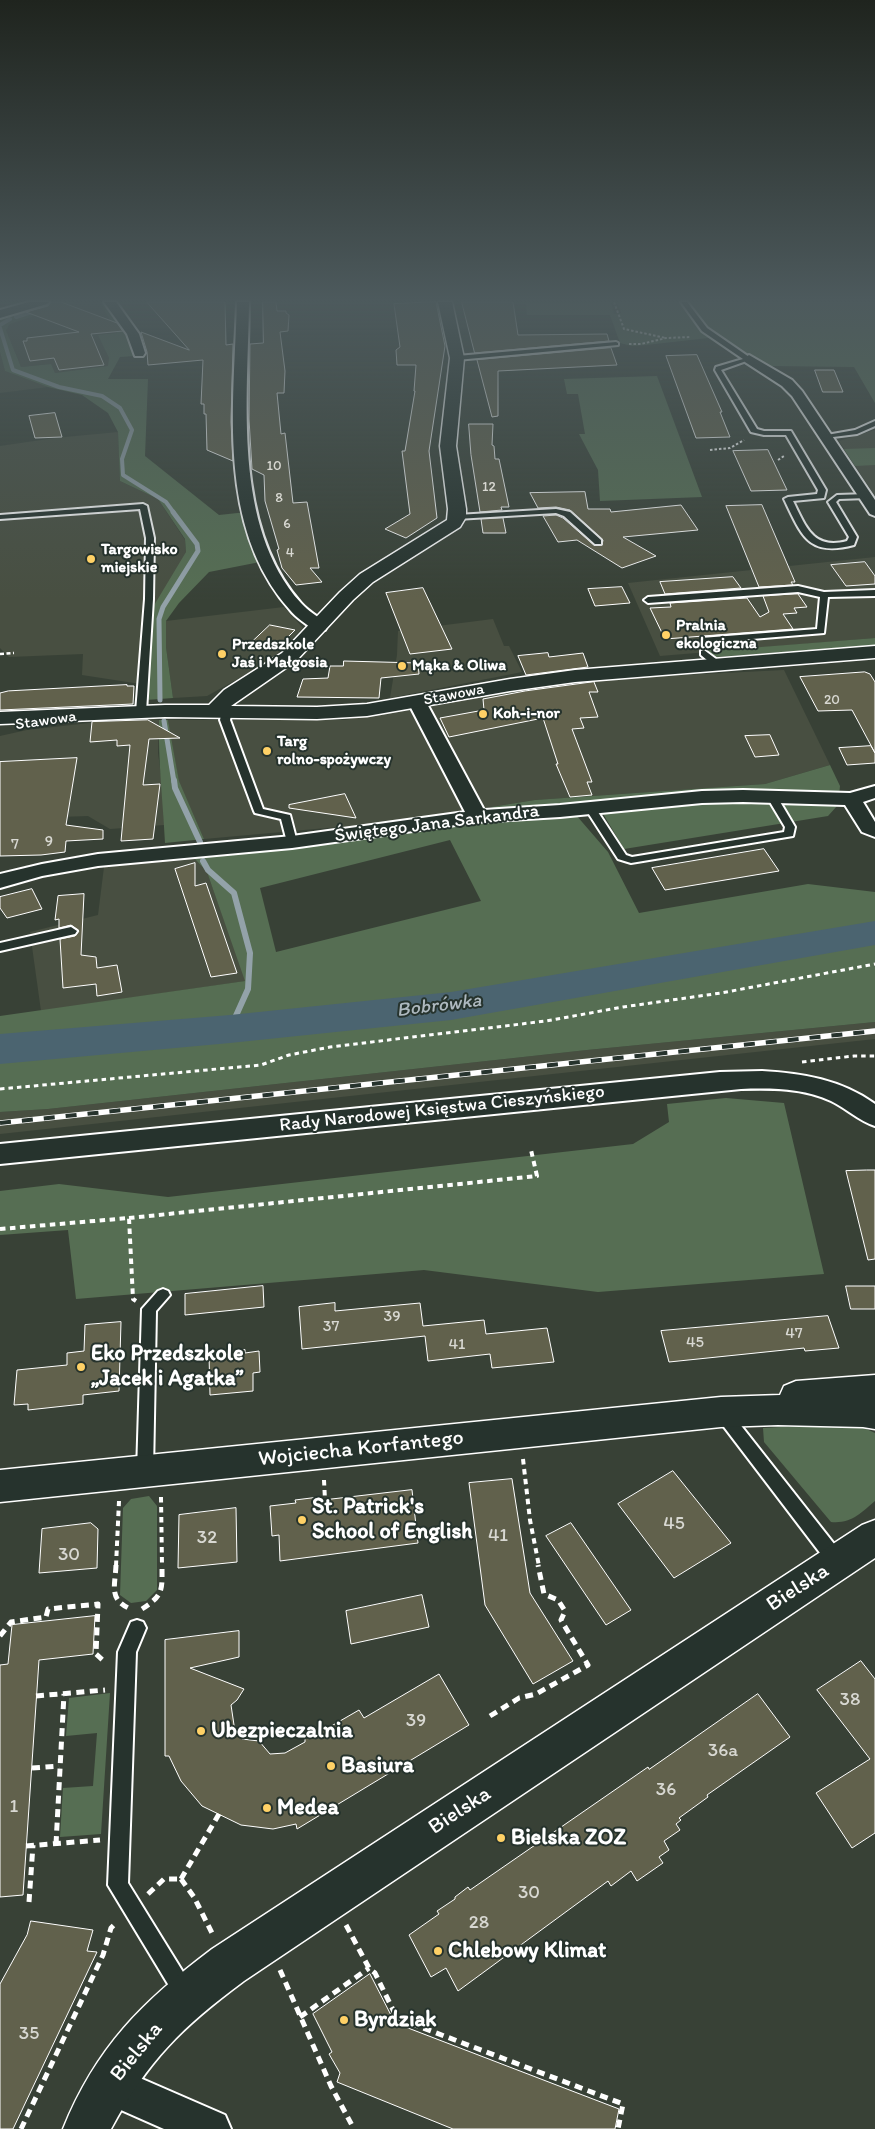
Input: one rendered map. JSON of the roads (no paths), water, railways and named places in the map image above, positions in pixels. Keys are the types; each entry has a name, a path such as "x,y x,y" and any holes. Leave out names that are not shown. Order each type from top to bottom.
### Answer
{"street":[{"path":"241,401 240,444 243,473 256,534 263,556 296,607 319,626"},
{"path":"221,711 223,700 288,658 306,642 354,588 368,577 454,523 457,517 448,446 453,401"},
{"path":"801,401 875,511"},
{"name":"Stawowa","path":"0,718 141,712 327,712 367,710 510,685 710,658 875,652"},
{"path":"417,702 477,816"},
{"name":"Stawowa","path":"0,727 91,715"},
{"name":"Świętego Jana Sarkandra","path":"0,881 42,870 98,860 292,842 477,816 590,808 702,797 851,799 875,792"},
{"path":"851,799 869,828 875,831"},
{"name":"Rady Narodowej Księstwa Cieszyńskiego","path":"0,1154 702,1083 760,1079 788,1081 823,1088 854,1101 875,1118"},
{"name":"Wojciecha Korfantego","path":"721,1412 803,1394 875,1390"},
{"name":"Wojciecha Korfantego","path":"0,1486 153,1481 721,1412 778,1410 875,1414"},
{"name":"Bielska","path":"86,2129 110,2085 142,2040 186,1996 228,1965 875,1537"},
{"path":"110,2085 211,2129"}],"lane":[{"path":"737,401 752,427 764,433 788,433 822,490 821,496 788,499 808,537 817,544 844,546 851,543 853,537 832,502 837,497 865,496"},
{"path":"825,436 855,433 875,424"},
{"path":"0,517 142,506 150,538 149,599 141,712"},
{"path":"457,517 556,511 568,514 598,542"},
{"path":"648,600 798,590 824,595 875,592"},
{"path":"704,640 821,631 824,595"},
{"path":"221,711 259,811 286,817 292,842"},
{"path":"590,808 622,857 631,860 789,834 790,827 772,797"},
{"path":"0,948 71,931"},
{"path":"153,1481 149,1309 163,1294"},
{"path":"721,1412 838,1562"},
{"path":"137,1628 127,1652 118,1885 186,1996"}],"waterway":[{"path":"110,401 120,408 132,430 122,459 123,475 166,502 174,513"},
{"path":"160,700 159,619 163,607 198,551 197,544 173,512"},
{"path":"164,721 174,782"},
{"path":"174,780 175,788 200,842"},
{"path":"203,861 208,870 234,893 250,953 248,989 230,1029"},
{"name":"Bobrówka","path":"0,1049 230,1029 451,1006 875,933"}],"railway":[{"path":"0,1123 875,1031"}],"place":[{"name":"Targowisko miejskie","path":"91,559"},
{"name":"Pralnia ekologiczna","path":"666,635"},
{"name":"Przedszkole Jaś i Małgosia","path":"222,654"},
{"name":"Mąka & Oliwa","path":"402,666"},
{"name":"Koh-i-nor","path":"483,714"},
{"name":"Targ rolno-spożywczy","path":"267,751"},
{"name":"Eko Przedszkole „Jacek i Agatka”","path":"81,1367"},
{"name":"St. Patrick's School of English","path":"302,1520"},
{"name":"Ubezpieczalnia","path":"201,1731"},
{"name":"Basiura","path":"331,1766"},
{"name":"Medea","path":"267,1808"},
{"name":"Bielska ZOZ","path":"501,1838"},
{"name":"Chlebowy Klimat","path":"438,1951"},
{"name":"Byrdziak","path":"344,2020"}]}
